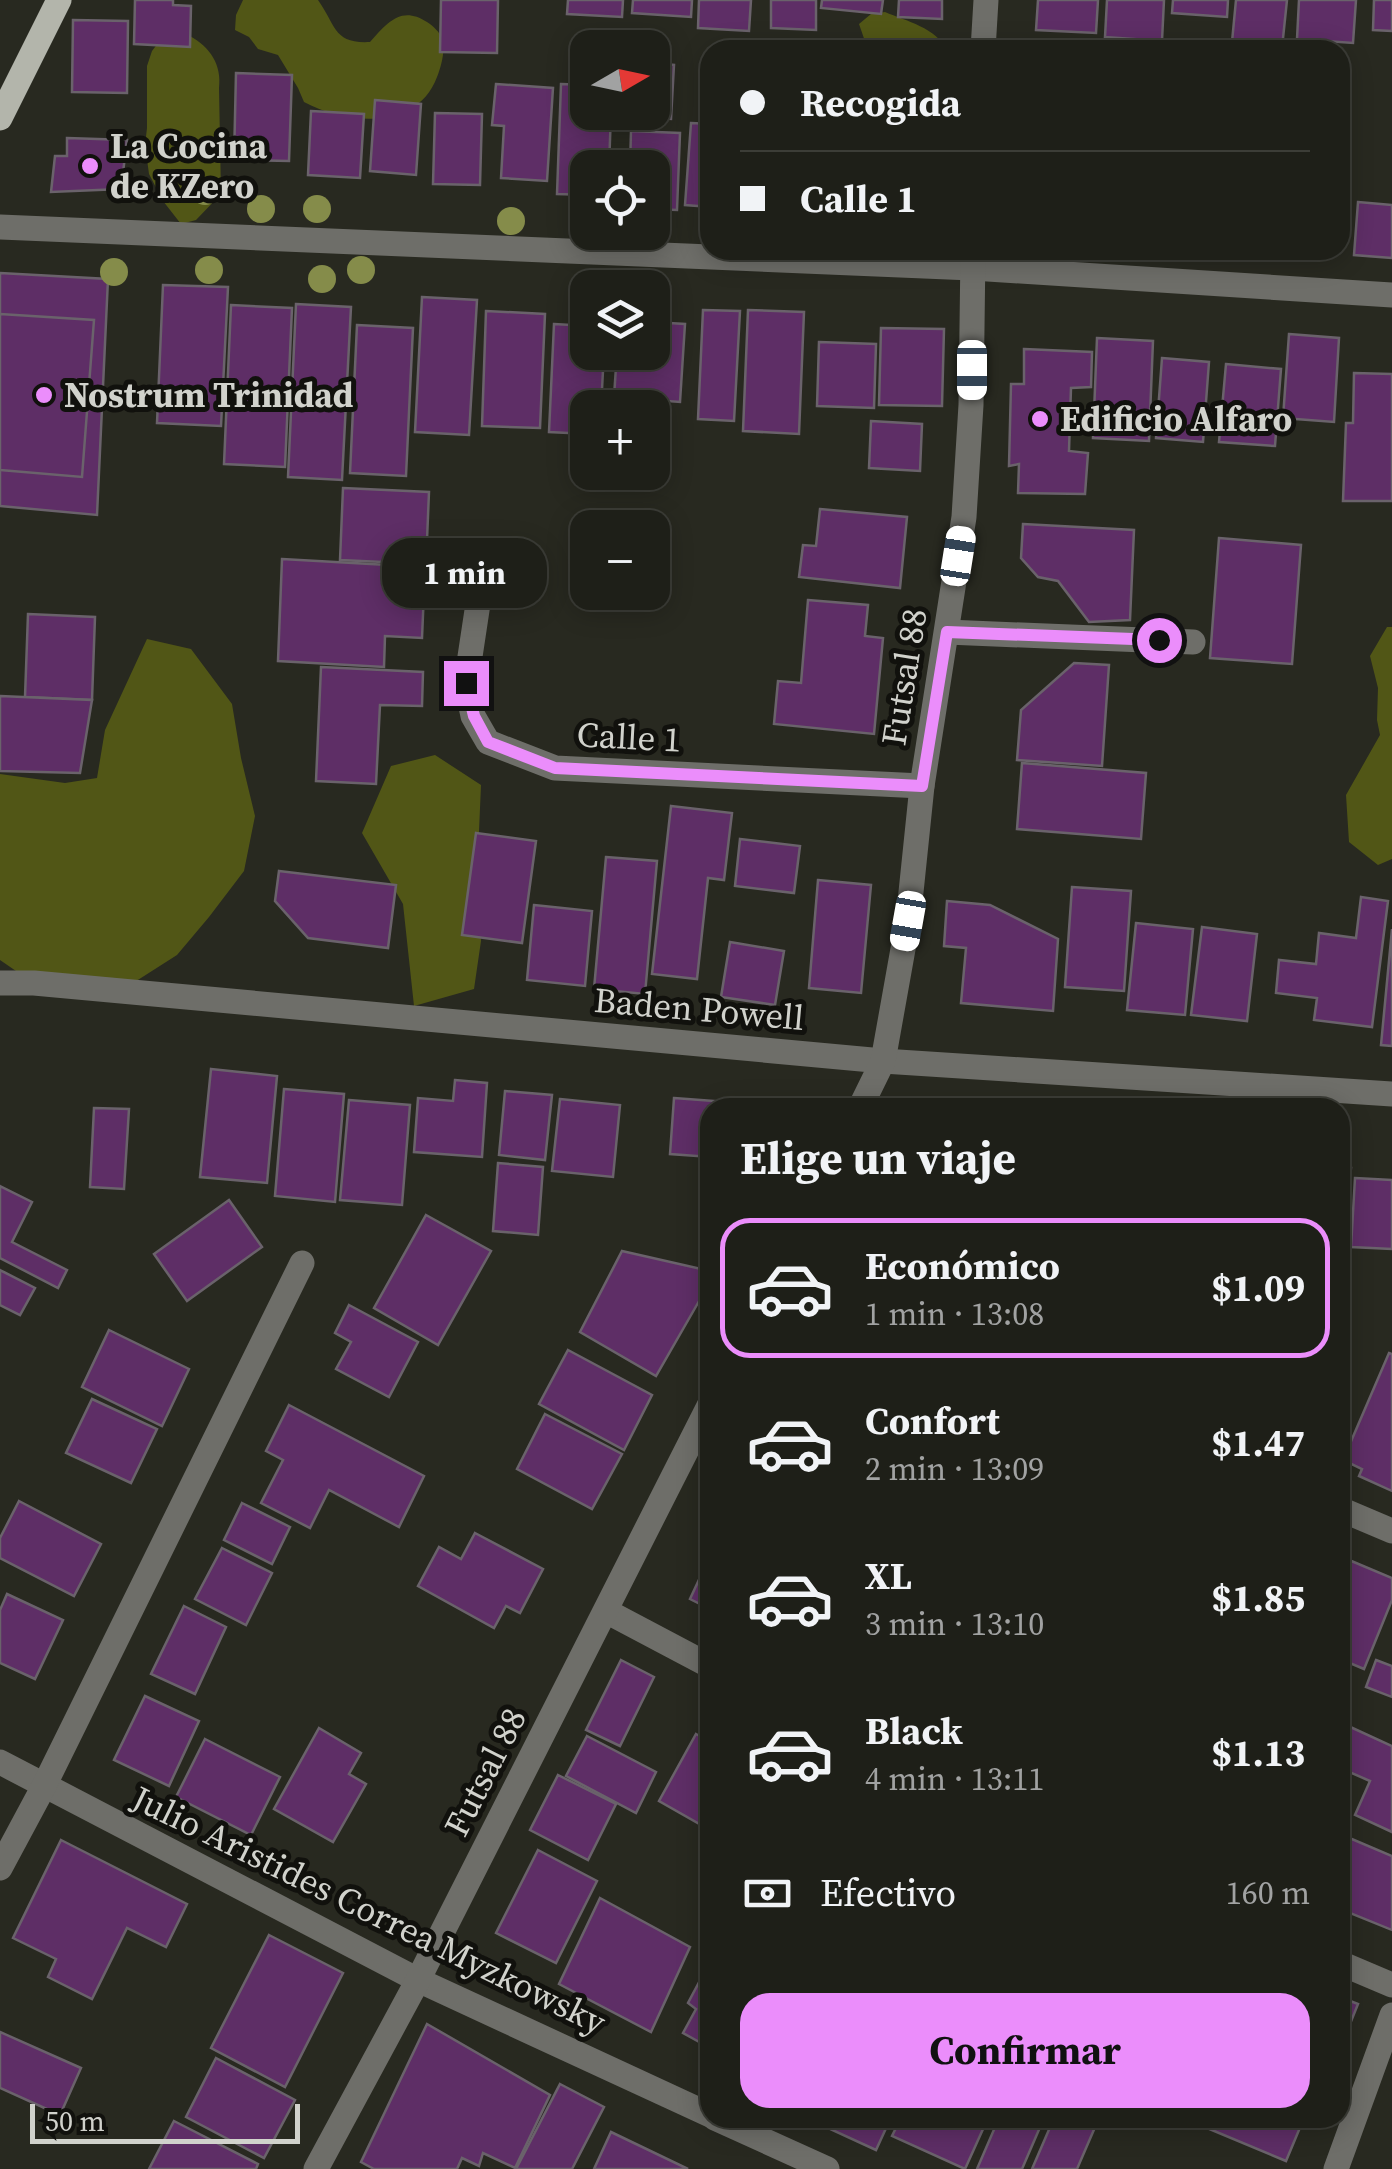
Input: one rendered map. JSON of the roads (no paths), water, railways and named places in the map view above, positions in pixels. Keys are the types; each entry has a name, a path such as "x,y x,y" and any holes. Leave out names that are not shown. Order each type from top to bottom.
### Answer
{"main road":[{"path":"0,118 59,0"}],"street":[{"path":"984,40 986,0"},
{"path":"0,226 700,250"},
{"name":"Futsal 88","path":"865,1098 883,1061 908,921 922,786 964,517 971,405 972,260"},
{"path":"984,260 1392,295"},
{"name":"Calle 1","path":"479,597 466,683 474,716 488,742 555,768 922,786"},
{"path":"947,632 1193,642"},
{"name":"Baden Powell","path":"0,983 883,1061 1392,1094"},
{"path":"0,1868 302,1264"},
{"name":"Futsal 88","path":"316,2169 418,1980 700,1424"},
{"path":"1350,1513 1392,1530"},
{"path":"606,1611 700,1661"},
{"name":"Julio Aristides Correa Myzkowsky","path":"0,1762 418,1980 700,2110"},
{"path":"1350,1966 1392,1985"},
{"path":"1336,2169 1392,2014"},
{"name":"Julio Aristides Correa Myzkowsky","path":"738,2128 827,2169"}],"place":[{"name":"La Cocina de KZero","path":"90,166"},
{"name":"Nostrum Trinidad","path":"44,395"},
{"name":"Edificio Alfaro","path":"1040,419"}]}
